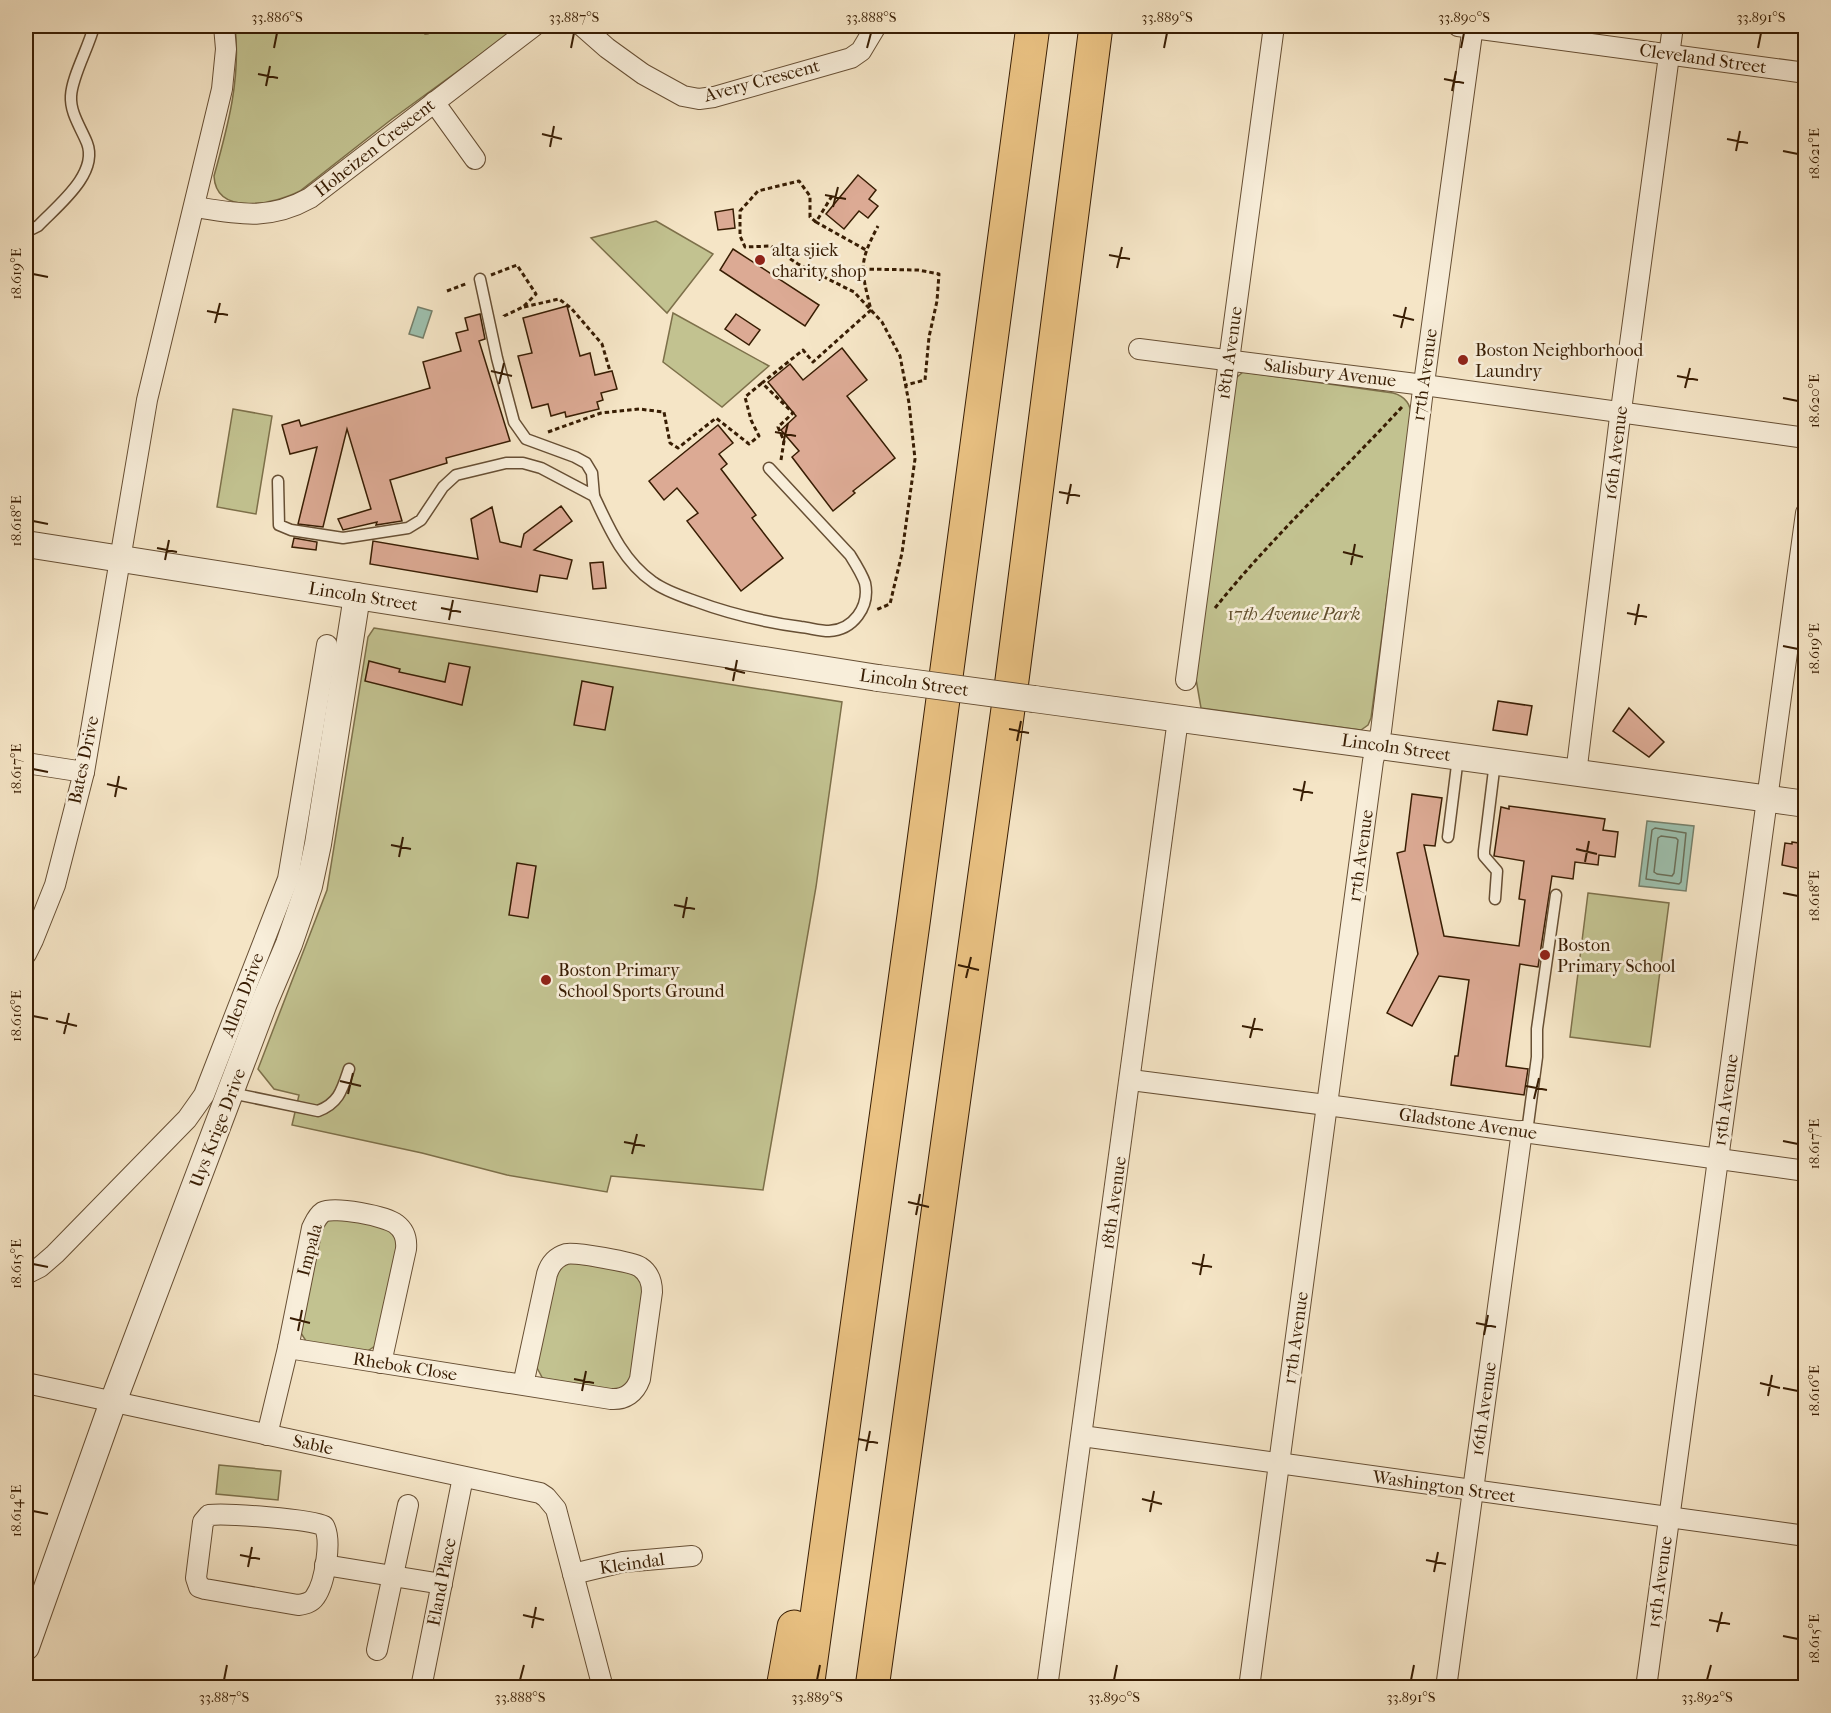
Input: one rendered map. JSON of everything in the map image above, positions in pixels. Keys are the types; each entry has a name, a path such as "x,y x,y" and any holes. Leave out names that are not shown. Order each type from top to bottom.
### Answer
{"highway":[{"path":"807,1688 1033,26"},
{"path":"872,1688 912,1387 1012,681 1096,26"},
{"path":"894,1688 915,1423 912,1387"},
{"path":"783,1688 808,1551 837,1472"}],"street":[{"path":"121,560 156,357 195,207 222,89 226,49 224,26"},
{"name":"Hoheizen Crescent","path":"195,207 254,215 270,214 298,205 534,26"},
{"name":"Avery Crescent","path":"582,26 607,48 643,74 683,96 699,99 714,97 851,58 861,51 876,26"},
{"name":"18th Avenue","path":"1186,680 1190,637 1275,26"},
{"name":"Cleveland Street","path":"1468,26 1806,73"},
{"name":"17th Avenue","path":"1249,1688 1373,761 1378,746 1468,26"},
{"name":"16th Avenue","path":"1576,774 1620,414 1673,26"},
{"path":"435,102 475,159"},
{"name":"Salisbury Avenue","path":"1139,349 1424,385 1806,438"},
{"name":"15th Avenue","path":"1646,1688 1806,513"},
{"name":"Lincoln Street","path":"26,544 878,678 1806,804"},
{"name":"Bates Drive","path":"26,954 55,885 84,772 121,560"},
{"name":"Uys Krige Drive","path":"26,1647 113,1402 264,1003 289,944 309,886 318,844 357,596"},
{"name":"Allen Drive","path":"26,1274 40,1267 55,1254 187,1119 204,1095 288,879 327,645"},
{"name":"18th Avenue","path":"1047,1688 1179,719"},
{"path":"26,763 84,772"},
{"name":"Gladstone Avenue","path":"1131,1080 1806,1171"},
{"name":"16th Avenue","path":"1446,1688 1525,1132"},
{"name":"Impala","path":"267,1435 315,1222 323,1212 340,1210 394,1222 406,1238 406,1249 381,1363"},
{"name":"Rhebok Close","path":"288,1348 617,1400 634,1392 640,1379 652,1292 650,1279 642,1269 631,1263 577,1254 565,1255 554,1261 547,1274 523,1385"},
{"name":"Sable","path":"26,1383 514,1488"},
{"name":"Washington Street","path":"1082,1436 1806,1536"},
{"name":"Eland Place","path":"421,1688 463,1477"},
{"name":"Kleindal","path":"514,1488 540,1493 552,1502 556,1509 603,1688"},
{"path":"377,1650 408,1505"},
{"path":"209,1515 319,1523 324,1526 329,1538 325,1565 315,1597 308,1603 298,1605 205,1589 199,1587 196,1578 204,1522 209,1515"},
{"name":"Kleindal","path":"573,1574 623,1562 692,1556"},
{"path":"325,1565 442,1584"}],"lane":[{"path":"26,229 32,229 38,225 81,181 87,170 90,157 88,145 78,126 71,95 94,26"},
{"path":"480,279 514,422 526,440 575,456 586,463 592,473 594,496 611,533 630,561 652,582 666,590 728,613 766,623 830,631 847,626 860,616 865,598 865,583 850,555 769,468"},
{"path":"278,481 279,525 291,530 343,538 408,528 421,520 443,487 456,475 506,463 523,463 541,468 594,496"},
{"path":"1449,837 1458,757"},
{"path":"1495,762 1484,856 1497,871 1495,899"},
{"path":"1525,1132 1537,1057 1537,1029 1556,895"},
{"path":"231,1093 318,1111 329,1107 334,1102 343,1087 348,1069"}],"path":[{"path":"411,26 424,33 467,26"},
{"path":"860,616 890,604 902,553 915,459 900,356 882,322 854,292 798,264 771,246 745,247 740,236 740,211 758,191 799,181 810,196 810,217 866,250"},
{"path":"816,222 831,196"},
{"path":"871,310 862,269 866,250 878,226"},
{"path":"493,274 517,265 536,294 523,307"},
{"path":"862,269 918,270 939,274 925,380 906,385"},
{"path":"506,324 504,316 523,307 559,299 571,308 602,344 610,371"},
{"path":"526,440 601,413 639,409 664,412 670,443 678,448 716,418 749,444 759,436 751,420 745,397 803,350 813,362 871,310"},
{"path":"762,383 793,413 778,427 784,441 783,455"},
{"path":"1190,637 1238,579 1300,511 1350,464 1405,404"}],"green space":[{"path":"235,26 520,26 392,119 300,191 277,200 249,204 225,198 217,189 214,176 235,83"},
{"path":"656,221 713,254 667,313 591,238"},
{"path":"673,313 769,366 722,407 663,362"},
{"name":"17th Avenue Park","path":"1243,372 1393,393 1409,405 1411,418 1371,718 1368,725 1361,730 1201,708 1196,679 1201,628 1236,378"},
{"path":"233,409 272,416 256,514 217,507"},
{"name":"Boston Primary School Sports Ground","path":"374,628 842,702 816,887 763,1190 611,1176 607,1192 507,1175 422,1153 292,1125 299,1095 274,1089 258,1069 327,890 368,637"},
{"path":"1588,893 1669,903 1650,1047 1570,1037"},
{"path":"333,1217 389,1228 399,1242 375,1346 366,1352 311,1344 306,1341 299,1330 323,1223"},
{"path":"568,1262 634,1272 644,1285 632,1380 618,1392 543,1379 536,1366 556,1271"},
{"path":"219,1465 281,1471 278,1500 216,1494"}],"water":[{"path":"418,307 432,311 423,338 409,334"},
{"path":"1647,821 1694,826 1686,891 1639,886"}],"building":[{"path":"858,175 876,190 869,199 878,206 868,218 859,211 844,229 826,214"},
{"path":"733,209 735,228 718,230 715,212"},
{"path":"733,249 819,305 805,326 720,270"},
{"path":"567,306 580,356 590,353 595,375 612,371 617,389 601,393 603,400 597,402 599,409 566,417 565,412 551,416 548,404 532,408 518,356 532,353 523,318"},
{"path":"480,314 485,339 479,341 510,441 446,458 447,463 390,480 402,521 376,525 377,522 343,530 338,519 371,509 347,429 323,527 298,524 317,447 290,454 282,425 299,420 301,426 430,388 423,362 461,351 456,333 468,330 465,318"},
{"path":"736,314 760,330 749,345 725,329"},
{"path":"842,348 867,380 847,396 895,458 853,491 855,493 833,511 792,457 799,451 781,430 796,416 768,382 790,364 803,380"},
{"path":"718,425 733,443 719,454 727,464 721,469 756,515 752,518 783,558 741,591 687,521 698,513 677,488 664,500 649,481"},
{"path":"561,506 572,521 534,550 572,560 567,579 540,575 537,592 370,564 373,541 478,559 471,519 492,507 500,542 521,547 524,534"},
{"path":"294,538 317,542 316,550 292,547"},
{"path":"603,562 606,588 593,589 590,563"},
{"path":"369,661 400,669 399,672 445,682 449,663 470,667 462,705 365,681"},
{"path":"582,681 613,687 605,730 574,725"},
{"path":"1498,701 1532,706 1527,735 1493,730"},
{"path":"1629,708 1664,742 1649,757 1613,731"},
{"path":"1412,794 1442,798 1435,846 1424,845 1444,936 1519,946 1525,900 1519,899 1524,861 1494,856 1501,807 1509,809 1509,806 1605,819 1603,830 1618,832 1615,857 1599,855 1598,865 1575,862 1573,879 1552,876 1538,967 1520,964 1506,1066 1528,1069 1524,1095 1451,1085 1455,1056 1458,1056 1469,980 1439,976 1412,1026 1387,1013 1418,954 1397,853 1405,851"},
{"path":"1792,842 1806,844 1806,870 1782,865 1785,843 1792,844"},
{"path":"517,863 536,866 528,918 509,915"}],"place":[{"name":"alta sjiek charity shop","path":"760,260"},
{"name":"Boston Neighborhood Laundry","path":"1463,360"},
{"name":"Boston Primary School","path":"1545,955"},
{"name":"Boston Primary School Sports Ground","path":"546,980"}]}
